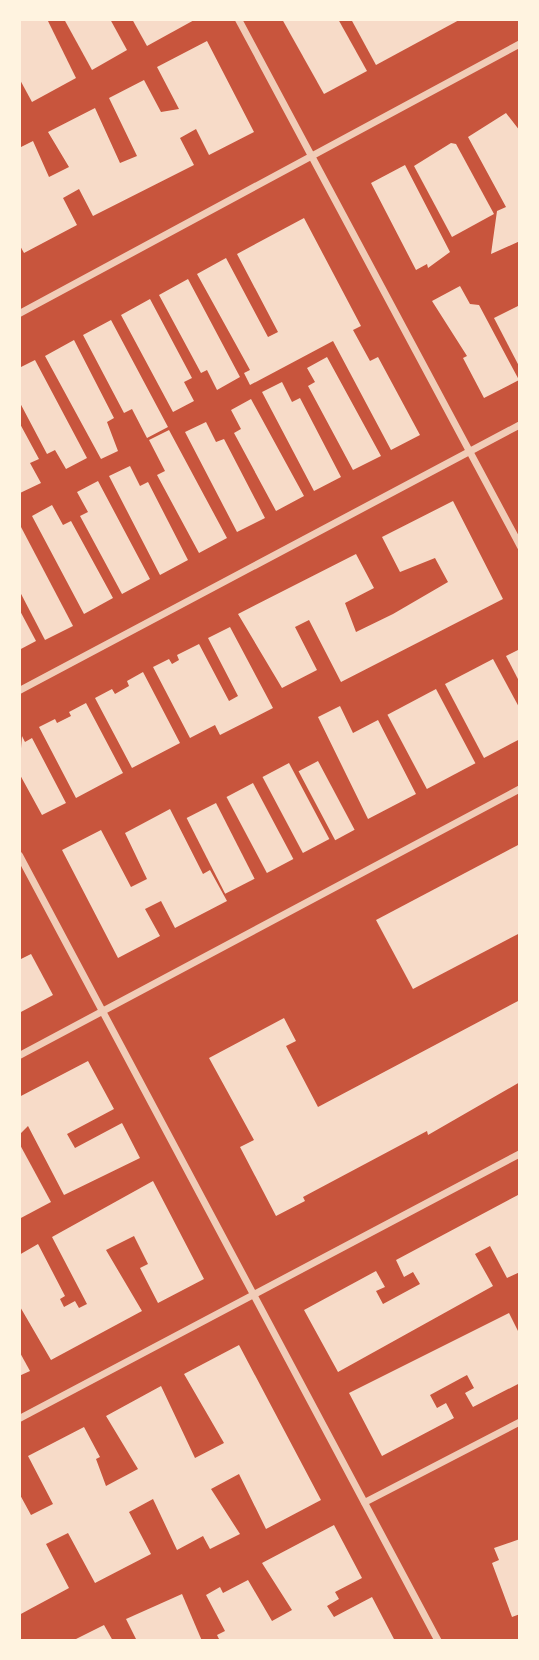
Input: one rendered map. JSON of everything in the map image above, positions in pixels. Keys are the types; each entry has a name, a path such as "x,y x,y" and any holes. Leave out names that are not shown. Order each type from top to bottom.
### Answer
{"street":[{"path":"238,19 520,546"},
{"path":"19,313 520,43"},
{"path":"19,690 520,424"},
{"path":"19,1055 520,788"},
{"path":"19,855 438,1641"},
{"path":"19,1418 520,1153"},
{"path":"365,1502 520,1421"}],"building":[{"path":"19,19 47,19 76,78 32,102 19,78"},
{"path":"64,19 110,19 127,50 92,70"},
{"path":"132,19 196,19 147,46"},
{"path":"282,19 338,19 367,71 324,94"},
{"path":"351,19 461,19 376,65"},
{"path":"207,41 254,132 209,155 196,129 180,138 194,165 93,216 79,189 63,198 77,225 24,253 19,244 19,148 33,141 49,177 69,167 48,132 95,108 120,163 137,156 109,98 144,80 161,112 179,109 157,67"},
{"path":"506,113 520,131 520,241 491,254 497,211 506,207 468,137"},
{"path":"451,143 456,144 494,214 452,237 414,166"},
{"path":"405,165 450,252 428,268 427,264 416,270 371,183"},
{"path":"304,218 361,326 353,330 370,361 378,357 420,435 391,450 333,341 250,385 244,373 250,370 197,274 226,258 268,337 278,332 237,254"},
{"path":"188,279 240,377 217,390 207,370 201,373 159,295"},
{"path":"460,286 470,304 479,305 519,380 484,398 463,358 467,356 432,301"},
{"path":"150,299 192,378 184,382 194,401 173,412 121,315"},
{"path":"520,305 520,368 494,318"},
{"path":"111,320 168,427 147,438 132,409 124,413 83,335"},
{"path":"74,340 114,418 107,422 118,451 101,459 45,356"},
{"path":"327,357 381,456 353,470 308,386 315,382 307,368"},
{"path":"35,360 87,458 66,469 55,450 47,454 19,401 19,368"},
{"path":"282,382 292,402 300,398 341,477 314,491 262,392"},
{"path":"251,399 304,496 276,511 234,433 241,429 231,410"},
{"path":"19,422 39,459 30,463 41,483 20,493"},
{"path":"206,422 216,442 224,439 265,518 237,532 185,432"},
{"path":"169,430 227,538 199,553 157,475 165,471 149,440"},
{"path":"130,466 140,486 148,482 188,560 160,575 109,476"},
{"path":"98,481 150,579 122,594 80,516 88,512 77,492"},
{"path":"453,501 503,599 341,682 309,620 295,627 317,670 282,688 238,614 356,554 374,588 345,603 356,632 393,614 448,582 435,558 400,572 382,537"},
{"path":"52,505 63,525 71,521 113,598 84,614 32,516"},
{"path":"21,527 73,626 45,640 19,590"},
{"path":"19,609 36,641 19,650"},
{"path":"230,627 273,708 220,735 215,725 190,738 153,667 169,659 172,664 179,660 177,655 199,644 229,701 238,696 208,638"},
{"path":"520,649 520,683 506,656"},
{"path":"493,659 520,709 520,739 484,758 445,684"},
{"path":"143,672 180,743 132,768 95,698 112,689 115,694 129,686 127,681"},
{"path":"436,689 475,763 427,789 387,715"},
{"path":"86,703 123,773 76,798 39,727 55,719 57,723 71,716 69,712"},
{"path":"340,706 353,733 378,720 416,794 368,819 318,717"},
{"path":"22,736 25,742 32,738 66,803 42,815 19,773"},
{"path":"318,761 355,830 335,840 299,771"},
{"path":"289,763 329,839 303,853 263,777"},
{"path":"253,783 293,859 267,873 227,797"},
{"path":"216,803 255,879 225,894 187,818"},
{"path":"170,809 203,874 210,870 227,901 175,928 161,901 145,909 160,936 118,958 62,850 101,830 131,887 147,879 125,833"},
{"path":"520,844 520,933 413,989 376,920"},
{"path":"31,954 53,995 19,1013 19,960"},
{"path":"520,1000 520,1082 428,1135 427,1131 303,1197 305,1201 276,1216 240,1147 254,1140 209,1058 284,1018 296,1041 286,1046 318,1107"},
{"path":"88,1061 114,1109 67,1134 75,1148 122,1123 140,1158 64,1195 28,1126 19,1135 19,1097"},
{"path":"19,1143 51,1202 19,1219"},
{"path":"153,1181 204,1279 158,1303 140,1268 148,1264 134,1236 106,1250 142,1311 51,1360 19,1305 19,1255 38,1244 65,1296 60,1299 64,1307 75,1301 79,1308 87,1304 52,1237"},
{"path":"518,1195 520,1272 507,1278 490,1246 475,1254 493,1286 338,1372 304,1310 376,1271 385,1287 376,1291 383,1304 420,1284 413,1272 404,1277 396,1260"},
{"path":"509,1313 520,1335 520,1383 473,1407 465,1393 474,1388 467,1375 430,1395 437,1408 446,1403 454,1418 382,1456 349,1393"},
{"path":"239,1345 321,1500 266,1529 239,1474 211,1489 240,1534 210,1549 203,1536 177,1550 153,1499 129,1512 151,1554 95,1583 68,1533 46,1544 69,1588 19,1615 19,1493 31,1515 53,1504 28,1456 84,1427 100,1457 96,1459 106,1486 138,1469 106,1416 161,1386 195,1458 224,1443 184,1374"},
{"path":"19,1351 30,1371 19,1376"},
{"path":"334,1525 362,1578 335,1592 339,1599 327,1606 334,1617 372,1597 395,1641 220,1641 217,1635 225,1631 206,1595 220,1587 223,1593 248,1580 272,1621 292,1610 262,1563"},
{"path":"520,1539 520,1614 512,1617 492,1563 499,1560 494,1548"},
{"path":"182,1594 202,1641 137,1641 126,1619"},
{"path":"104,1625 113,1641 66,1641 76,1639"}]}
